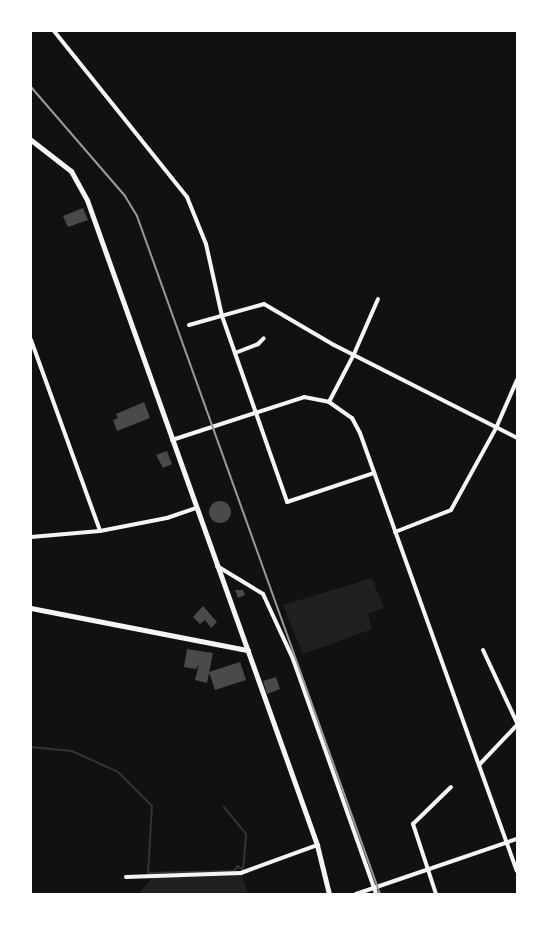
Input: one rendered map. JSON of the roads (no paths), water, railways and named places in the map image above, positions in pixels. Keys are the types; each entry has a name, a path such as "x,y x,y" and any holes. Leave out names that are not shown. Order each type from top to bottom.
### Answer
{"main road":[{"path":"31,140 70,171 82,188 248,650 316,845 329,894"}],"street":[{"path":"54,31 187,197 206,244 222,316 287,502 374,474"},
{"path":"328,402 354,354 378,299"},
{"path":"189,325 264,304 354,354 517,438"},
{"path":"235,353 258,344 264,338"},
{"path":"31,340 100,532"},
{"path":"31,363 38,361"},
{"path":"394,532 451,510 496,428 517,380"},
{"path":"171,440 256,413 295,398 328,402 352,418 480,764 517,871"},
{"path":"31,538 100,532 196,508"},
{"path":"216,565 263,594 293,659 376,894"},
{"path":"31,608 248,650"},
{"path":"480,764 517,724 484,650"},
{"path":"436,894 413,824 451,787"},
{"path":"356,894 517,839"},
{"path":"126,877 241,873 316,845"}],"waterway":[{"path":"31,747 72,751 118,772 152,806 148,873 234,871 238,866 243,870 246,834 224,807"}],"railway":[{"path":"31,87 125,196 137,216 380,894"}]}
